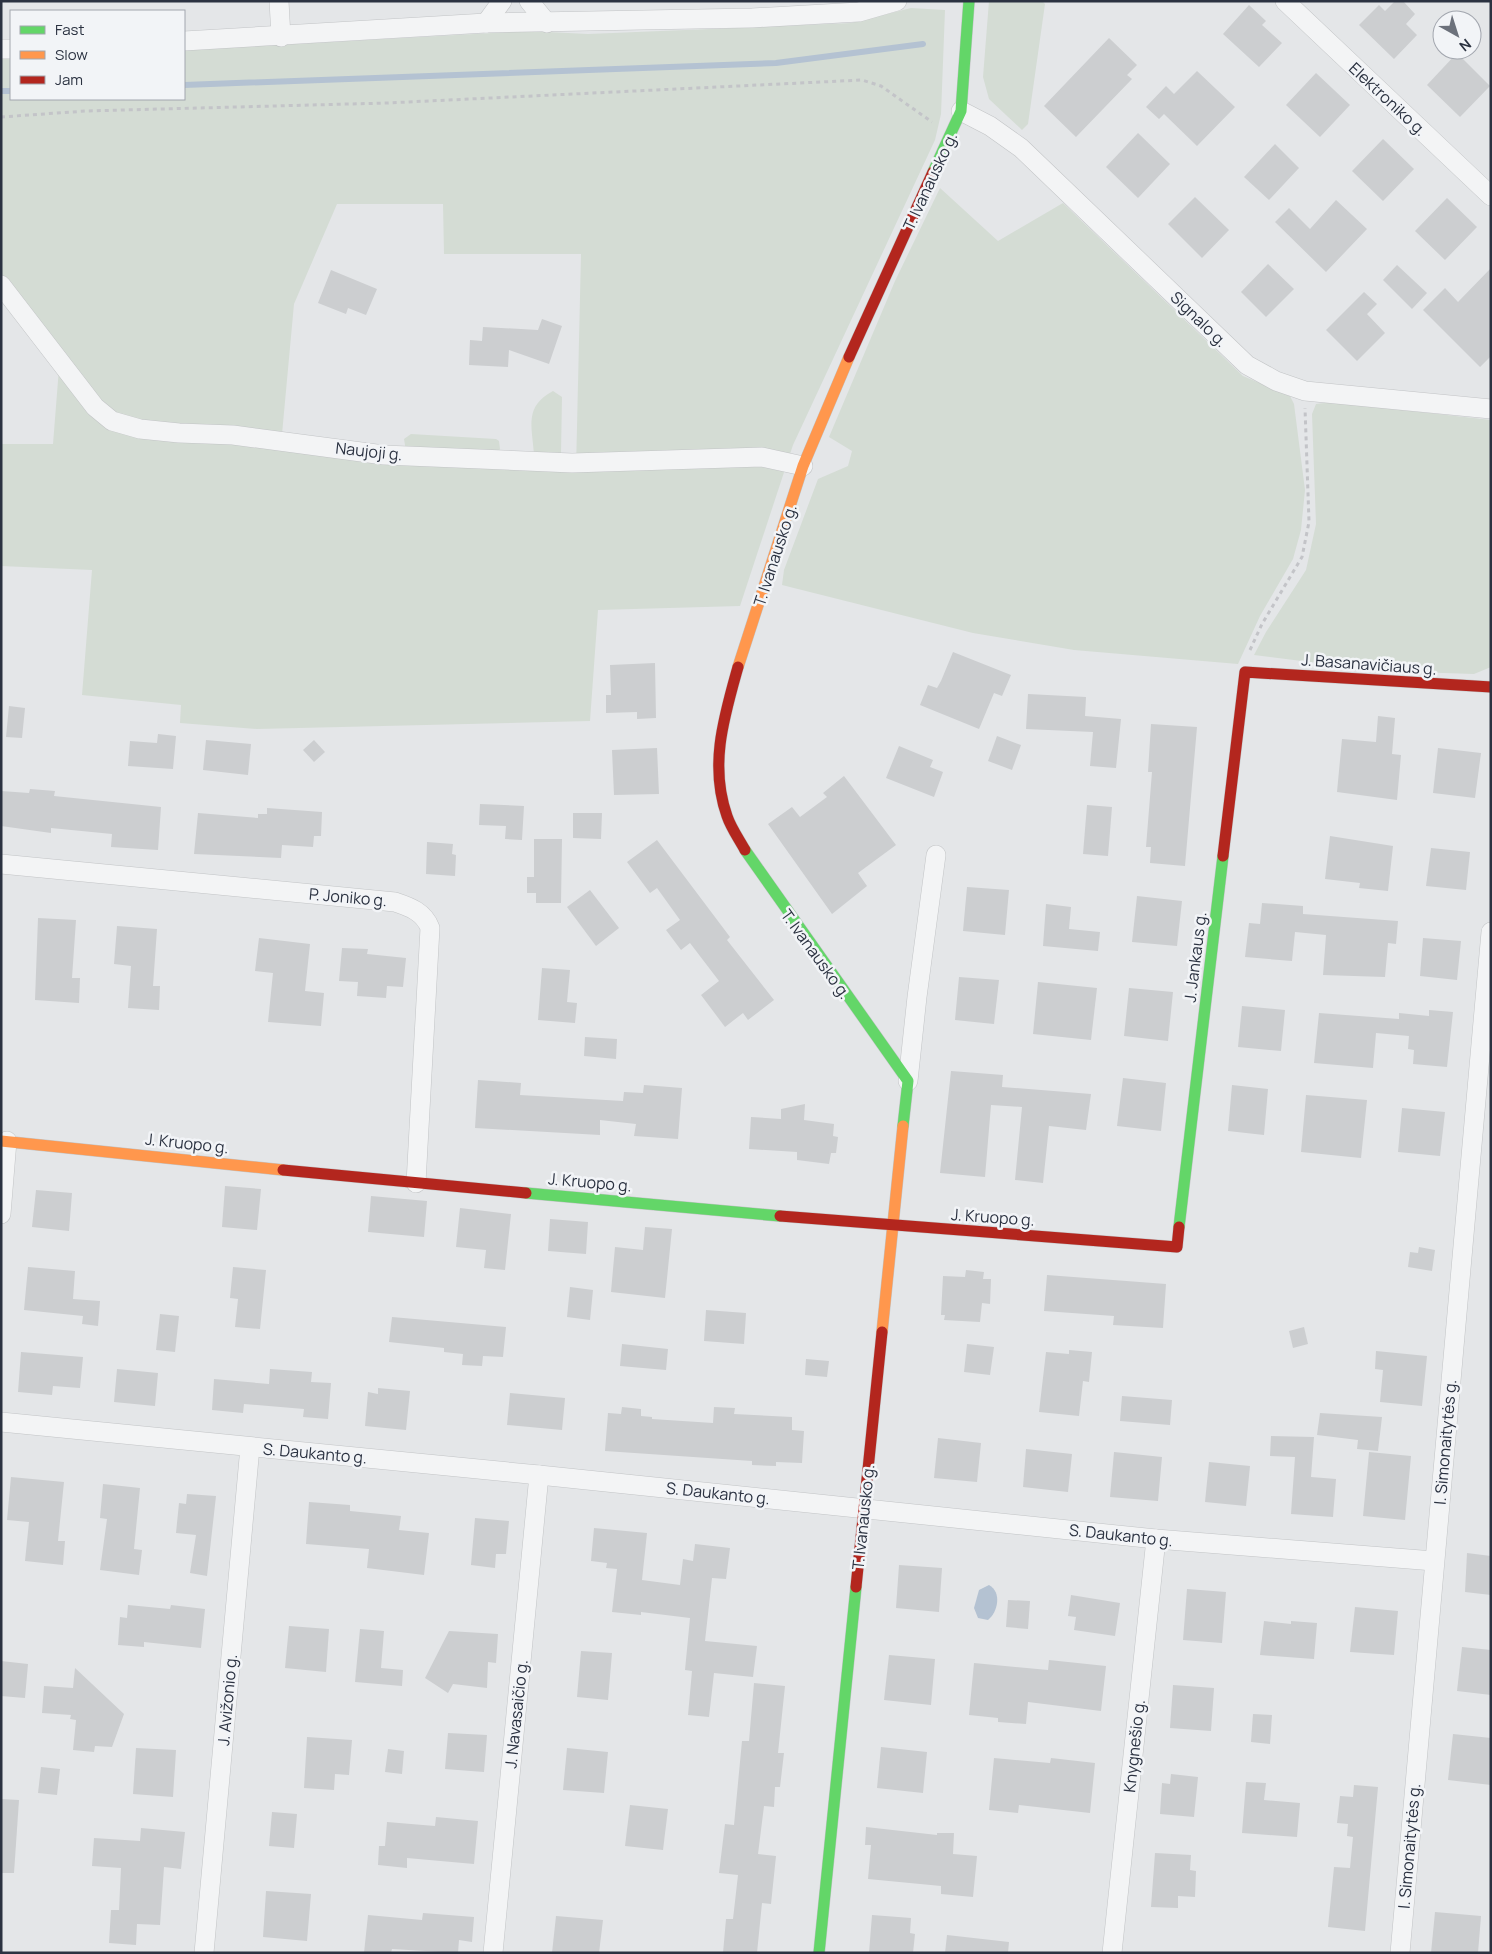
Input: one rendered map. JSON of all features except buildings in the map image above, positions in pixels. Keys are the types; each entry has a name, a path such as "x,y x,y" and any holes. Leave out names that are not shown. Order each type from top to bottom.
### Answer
{"street":[{"path":"279,1 282,37"},
{"path":"486,23 502,1"},
{"path":"529,1 546,23"},
{"path":"185,41 282,37 486,23 546,23 751,10 859,12 897,1"},
{"name":"T. Ivanausko g.","path":"908,1080 746,853 727,816 718,775 720,733 739,664 803,466 864,321 961,111 968,1"},
{"name":"Elektroniko g.","path":"1286,1 1491,196"},
{"name":"Signalo g.","path":"961,111 990,126 1021,148 1247,365 1276,381 1305,390 1491,409"},
{"name":"Naujoji g.","path":"1,285 95,407 112,421 140,429 233,435 392,455 572,463 762,457 803,466"},
{"name":"J. Basanavičiaus g.","path":"1245,672 1491,687"},
{"name":"J. Jankaus g.","path":"1177,1247 1245,672"},
{"name":"T. Ivanausko g.","path":"819,1953 908,1080 936,855"},
{"name":"P. Joniko g.","path":"1,864 396,902 414,909 422,915 430,928 416,1183"},
{"name":"I. Simonaitytės g.","path":"1400,1953 1491,932"},
{"path":"1,1214 4,1141"},
{"name":"J. Kruopo g.","path":"4,1141 416,1183 894,1226 1177,1247"},
{"name":"S. Daukanto g.","path":"1,1422 540,1474 1156,1539 1434,1561"},
{"name":"J. Avižonio g.","path":"204,1953 250,1447"},
{"name":"J. Navasaičio g.","path":"493,1953 540,1474"},
{"name":"Knygnešio g.","path":"1112,1953 1156,1539"}],"path":[{"path":"1,117 86,111 386,103 862,80 888,91 951,135"},
{"path":"1245,672 1249,653 1262,624 1302,557 1309,522 1304,425 1305,390"}],"shaded area":[{"path":"989,1 1042,1 1045,4 1028,124 1022,130 989,99 983,77"},
{"path":"911,8 945,10 941,114 935,140 793,445 740,606 598,610 590,721 257,729 180,723 181,705 82,695 92,570 1,566 1,444 53,444 59,368 1,292 1,58 10,58 10,100 185,100 185,50 528,31 588,34 851,23","holes":["337,204 443,204 444,254 581,254 576,470 281,445 294,304"]},
{"path":"940,188 998,241 1063,203 1243,376 1290,396 1294,404 1305,490 1301,530 1293,559 1260,616 1238,664 1074,650 973,633 782,585 784,570 818,479 848,466 852,451 829,437 895,281"},
{"path":"553,391 562,397 561,453 534,454 531,426 534,410 544,397"},
{"path":"1332,402 1491,420 1491,667 1474,674 1381,671 1254,655 1266,632 1306,570 1316,524 1312,414 1316,404"},
{"path":"411,434 496,439 499,441 500,449 497,454 406,451 404,439"}],"water":[{"path":"989,1585 996,1592 997,1602 994,1612 988,1620 978,1618 974,1608 979,1590"}],"waterway":[{"path":"185,85 776,63 923,44"},
{"path":"1,91 10,91"}],"traffic: fast":[{"path":"933,172 961,111 969,1"},
{"path":"745,850 908,1081 903,1126"},
{"path":"1179,1227 1223,856"},
{"path":"526,1193 780,1216"},
{"path":"819,1953 856,1587"}],"traffic: slow":[{"path":"738,667 803,466 849,357"},
{"path":"882,1332 903,1126"},
{"path":"1,1141 283,1170"}],"traffic: jam":[{"path":"849,357 933,172"},
{"path":"738,667 724,723 719,760 719,778 727,816 745,850"},
{"path":"1223,856 1245,672 1491,687"},
{"path":"283,1170 526,1193"},
{"path":"780,1216 1177,1247 1179,1227"},
{"path":"856,1587 882,1332"}]}
